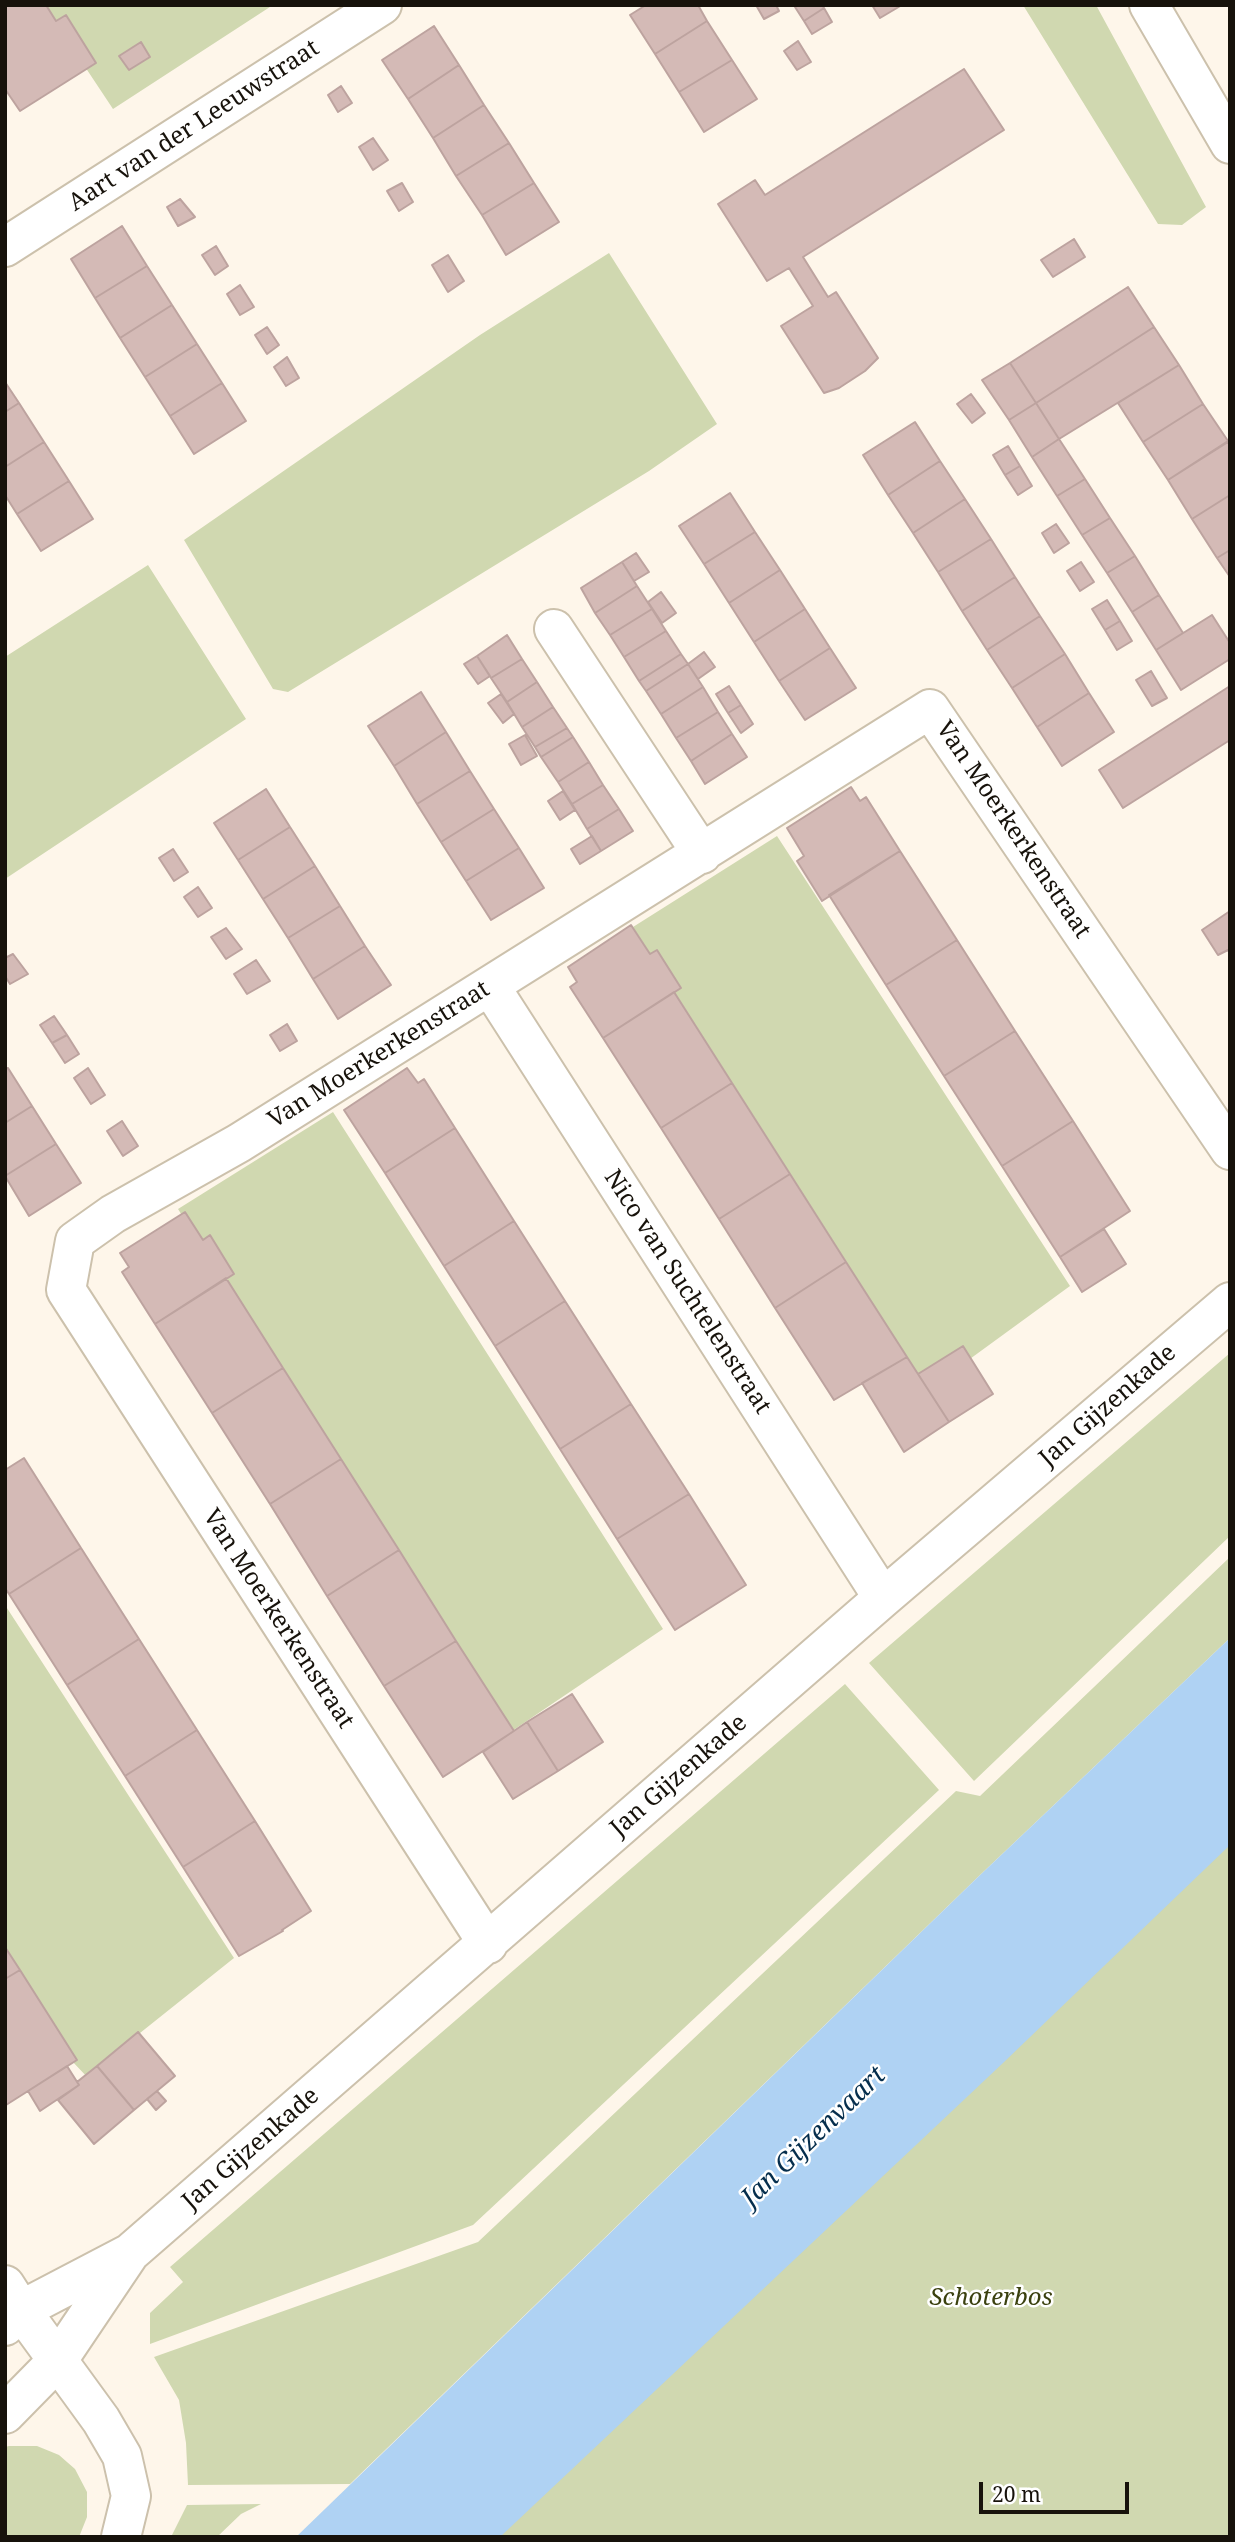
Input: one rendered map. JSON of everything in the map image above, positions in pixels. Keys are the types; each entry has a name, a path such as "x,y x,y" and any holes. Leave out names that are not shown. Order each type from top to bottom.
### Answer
{"street":[{"name":"Aart van der Leeuwstraat","path":"5,247 383,5"},
{"path":"1149,5 1230,144"},
{"path":"554,629 702,854"},
{"name":"Van Moerkerkenstraat","path":"488,1944 66,1290 75,1241 113,1214 239,1143 930,709 1230,1150"},
{"name":"Nico van Suchtelenstraat","path":"491,986 883,1598"},
{"name":"Jan Gijzenkade","path":"5,2414 58,2360 130,2253 883,1598 1230,1302"},
{"name":"Jan Gijzenkade","path":"10,2307 130,2253"},
{"path":"10,2307 58,2360 101,2420 122,2456 131,2496 121,2537"}],"green space":[{"path":"44,5 273,5 113,109"},
{"path":"1023,5 1096,5 1206,207 1182,225 1158,224"},
{"path":"609,253 717,424 649,471 288,692 273,689 184,540 480,335"},
{"path":"148,565 246,719 5,879 5,657"},
{"path":"777,836 1070,1286 963,1364 919,1376 633,927"},
{"path":"333,1112 663,1629 509,1733 178,1209"},
{"path":"1230,1353 1230,1536 974,1781 869,1663"},
{"path":"1230,1557 1230,1638 978,1877 350,2484 188,2485 186,2443 179,2400 154,2357 478,2242 956,1791 980,1796"},
{"path":"5,1605 234,1958 135,2037 89,2079 71,2060 5,1957"},
{"path":"845,1684 939,1790 473,2225 150,2344 150,2313 183,2282 170,2267"},
{"name":"Schoterbos","path":"1230,1738 1230,2537 398,2537"},
{"path":"37,2446 59,2455 75,2469 87,2492 87,2517 79,2537 5,2537 5,2447"},
{"path":"261,2504 241,2514 217,2537 171,2537 187,2505"}],"water":[{"name":"Jan Gijzenvaart","path":"1230,1638 1230,1845 500,2537 296,2537 978,1877"}],"building":[{"path":"5,5 46,5 56,21 66,15 96,63 20,111 5,89"},
{"path":"646,5 698,5 707,21 655,54 630,15"},
{"path":"756,5 776,5 779,11 764,19"},
{"path":"822,5 824,8 804,21 795,7"},
{"path":"872,5 902,5 880,18"},
{"path":"824,8 832,22 812,34 804,21"},
{"path":"707,21 732,60 679,92 655,54"},
{"path":"434,26 459,65 408,99 382,60"},
{"path":"798,41 811,62 797,70 784,51"},
{"path":"141,42 150,57 129,70 119,56"},
{"path":"732,60 757,99 704,132 679,92"},
{"path":"459,65 484,105 433,138 408,99"},
{"path":"964,69 1004,130 803,257 828,297 836,292 878,358 865,371 839,388 824,393 781,326 813,306 789,268 767,281 718,204 755,180 765,195"},
{"path":"341,86 352,103 338,112 328,95"},
{"path":"484,105 509,143 456,176 433,138"},
{"path":"373,138 388,160 373,170 359,147"},
{"path":"509,143 534,183 482,215 456,176"},
{"path":"402,183 413,202 399,211 387,191"},
{"path":"534,183 559,222 506,255 482,215"},
{"path":"180,199 195,217 178,226 167,207"},
{"path":"122,226 147,266 95,298 71,259"},
{"path":"1074,239 1085,257 1053,277 1041,260"},
{"path":"216,246 228,266 215,275 202,255"},
{"path":"448,255 464,281 448,292 432,265"},
{"path":"147,266 172,305 120,338 95,298"},
{"path":"240,285 254,307 240,315 227,294"},
{"path":"1128,287 1154,327 1036,403 1010,363"},
{"path":"172,305 197,344 145,377 120,338"},
{"path":"267,327 279,345 267,354 255,335"},
{"path":"1154,327 1179,365 1059,439 1036,403"},
{"path":"197,344 222,383 170,416 145,377"},
{"path":"287,357 299,378 286,386 274,367"},
{"path":"1010,363 1036,403 1009,420 982,380"},
{"path":"1179,365 1203,404 1143,442 1118,403"},
{"path":"5,382 19,403 5,412"},
{"path":"222,383 246,421 194,454 170,416"},
{"path":"971,394 985,413 972,423 957,404"},
{"path":"19,403 44,442 5,467 5,412"},
{"path":"1036,403 1059,439 1032,457 1009,420"},
{"path":"1203,404 1228,441 1168,480 1143,442"},
{"path":"915,422 940,461 888,495 863,455"},
{"path":"1059,439 1085,479 1057,496 1032,457"},
{"path":"44,442 69,481 17,514 5,495 5,467"},
{"path":"1228,442 1230,495 1192,519 1168,480"},
{"path":"1008,446 1020,466 1005,475 993,455"},
{"path":"940,461 965,499 913,533 888,495"},
{"path":"1020,466 1032,486 1018,495 1005,475"},
{"path":"1085,479 1110,518 1082,535 1057,496"},
{"path":"69,481 93,519 41,551 17,514"},
{"path":"730,493 755,532 704,564 679,526"},
{"path":"1230,495 1230,550 1217,558 1192,519"},
{"path":"965,499 991,539 938,572 913,533"},
{"path":"1110,518 1135,556 1107,573 1082,535"},
{"path":"1056,524 1069,543 1054,553 1042,533"},
{"path":"755,532 780,570 729,603 704,564"},
{"path":"991,539 1015,577 962,611 938,572"},
{"path":"1230,550 1230,577 1217,558"},
{"path":"636,553 649,572 634,581 622,562"},
{"path":"1135,556 1159,595 1132,612 1107,573"},
{"path":"622,562 637,586 595,613 581,588"},
{"path":"1081,562 1094,582 1080,591 1067,571"},
{"path":"780,570 805,609 754,642 729,603"},
{"path":"1015,577 1040,616 987,650 962,611"},
{"path":"637,586 652,609 610,635 595,613"},
{"path":"661,592 676,613 662,623 648,602"},
{"path":"1159,595 1183,633 1156,650 1132,612"},
{"path":"1107,600 1120,621 1105,630 1092,609"},
{"path":"652,609 666,631 624,657 610,635"},
{"path":"805,609 830,648 779,681 754,642"},
{"path":"1212,615 1230,643 1230,659 1181,690 1156,650"},
{"path":"1040,616 1065,654 1012,688 987,650"},
{"path":"1120,621 1132,641 1117,650 1105,630"},
{"path":"666,631 681,654 639,681 624,657"},
{"path":"507,635 522,659 491,678 477,656"},
{"path":"830,648 856,688 805,720 779,681"},
{"path":"704,652 715,667 698,679 688,664"},
{"path":"681,654 688,664 646,691 639,681"},
{"path":"1065,654 1089,693 1037,727 1012,688"},
{"path":"477,656 490,676 478,684 464,664"},
{"path":"522,659 537,682 507,702 491,678"},
{"path":"688,664 703,687 661,714 646,691"},
{"path":"1151,671 1167,698 1152,706 1136,680"},
{"path":"537,682 553,707 522,727 507,702"},
{"path":"729,686 741,705 728,713 716,694"},
{"path":"1230,686 1230,740 1123,808 1099,770"},
{"path":"703,687 718,712 676,738 661,714"},
{"path":"421,692 446,732 394,766 368,726"},
{"path":"1089,693 1114,732 1062,766 1037,727"},
{"path":"501,694 514,714 503,723 488,703"},
{"path":"741,705 753,724 741,733 728,713"},
{"path":"553,707 567,728 535,747 522,727"},
{"path":"718,712 732,734 691,761 676,738"},
{"path":"567,728 573,737 541,757 535,747"},
{"path":"446,732 470,771 417,804 394,766"},
{"path":"732,734 747,757 705,784 691,761"},
{"path":"525,735 537,756 521,765 509,744"},
{"path":"573,737 589,762 558,782 541,757"},
{"path":"589,762 603,785 572,804 558,782"},
{"path":"470,771 494,809 441,842 417,804"},
{"path":"603,785 619,809 587,829 572,804"},
{"path":"851,787 860,801 866,797 900,851 822,901 797,861 804,856 787,828"},
{"path":"266,789 290,827 238,860 214,823"},
{"path":"563,791 575,810 560,820 548,801"},
{"path":"494,809 519,848 466,881 441,842"},
{"path":"619,809 633,831 601,851 587,829"},
{"path":"290,827 315,866 263,899 238,860"},
{"path":"592,836 601,851 580,864 571,849"},
{"path":"519,848 544,888 491,920 466,881"},
{"path":"173,849 188,872 174,881 159,858"},
{"path":"900,851 957,940 886,985 829,895"},
{"path":"315,866 340,906 288,938 263,899"},
{"path":"198,887 212,908 198,917 184,897"},
{"path":"340,906 365,946 313,979 288,938"},
{"path":"1230,911 1230,954 1228,950 1218,955 1202,930"},
{"path":"631,925 650,954 657,950 681,988 603,1038 570,987 577,982 568,967"},
{"path":"226,928 242,949 226,959 211,937"},
{"path":"957,940 1015,1031 944,1076 886,985"},
{"path":"365,946 391,985 338,1019 313,979"},
{"path":"13,954 28,974 10,984 5,976 5,958"},
{"path":"256,960 270,981 247,994 234,974"},
{"path":"674,992 732,1083 661,1128 603,1038"},
{"path":"54,1016 67,1035 52,1043 40,1025"},
{"path":"287,1024 297,1041 280,1051 270,1035"},
{"path":"1015,1031 1073,1121 1002,1166 944,1076"},
{"path":"67,1035 79,1054 65,1063 52,1043"},
{"path":"8,1068 32,1106 5,1123 5,1069"},
{"path":"88,1068 105,1095 91,1104 74,1078"},
{"path":"407,1068 418,1083 424,1079 455,1128 385,1173 344,1110"},
{"path":"732,1083 790,1174 719,1219 661,1128"},
{"path":"32,1106 56,1144 5,1176 5,1123"},
{"path":"122,1121 138,1146 123,1156 107,1131"},
{"path":"1073,1121 1130,1211 1060,1257 1002,1166"},
{"path":"455,1128 514,1221 444,1266 385,1173"},
{"path":"56,1144 81,1183 29,1216 5,1176"},
{"path":"790,1174 846,1262 775,1308 719,1219"},
{"path":"185,1212 203,1240 210,1235 234,1274 155,1324 122,1272 129,1267 120,1253"},
{"path":"514,1221 565,1301 495,1346 444,1266"},
{"path":"1104,1229 1126,1264 1082,1292 1060,1257"},
{"path":"846,1262 907,1357 834,1400 775,1308"},
{"path":"226,1278 283,1368 212,1413 155,1324"},
{"path":"565,1301 631,1404 560,1449 495,1346"},
{"path":"963,1346 993,1394 949,1422 918,1374"},
{"path":"907,1357 949,1422 904,1452 862,1383"},
{"path":"283,1368 341,1459 270,1504 212,1413"},
{"path":"631,1404 689,1494 617,1539 560,1449"},
{"path":"24,1458 81,1548 9,1594 5,1588 5,1470"},
{"path":"341,1459 399,1550 327,1596 270,1504"},
{"path":"689,1494 746,1585 675,1630 617,1539"},
{"path":"81,1548 139,1639 67,1685 9,1594"},
{"path":"399,1550 456,1641 384,1686 327,1596"},
{"path":"139,1639 197,1730 125,1776 67,1685"},
{"path":"456,1641 514,1731 443,1777 384,1686"},
{"path":"572,1694 603,1742 558,1771 527,1722"},
{"path":"527,1722 558,1771 513,1799 483,1752"},
{"path":"197,1730 255,1821 183,1867 125,1776"},
{"path":"255,1821 311,1911 283,1931 239,1956 183,1867"},
{"path":"5,1947 20,1970 5,1979"},
{"path":"20,1970 77,2060 6,2105 5,1979"},
{"path":"138,2032 175,2076 134,2110 97,2066"},
{"path":"67,2066 79,2085 40,2111 28,2091"},
{"path":"97,2066 134,2110 94,2144 58,2100 79,2085 77,2082"},
{"path":"157,2091 166,2101 156,2110 147,2099"}]}
